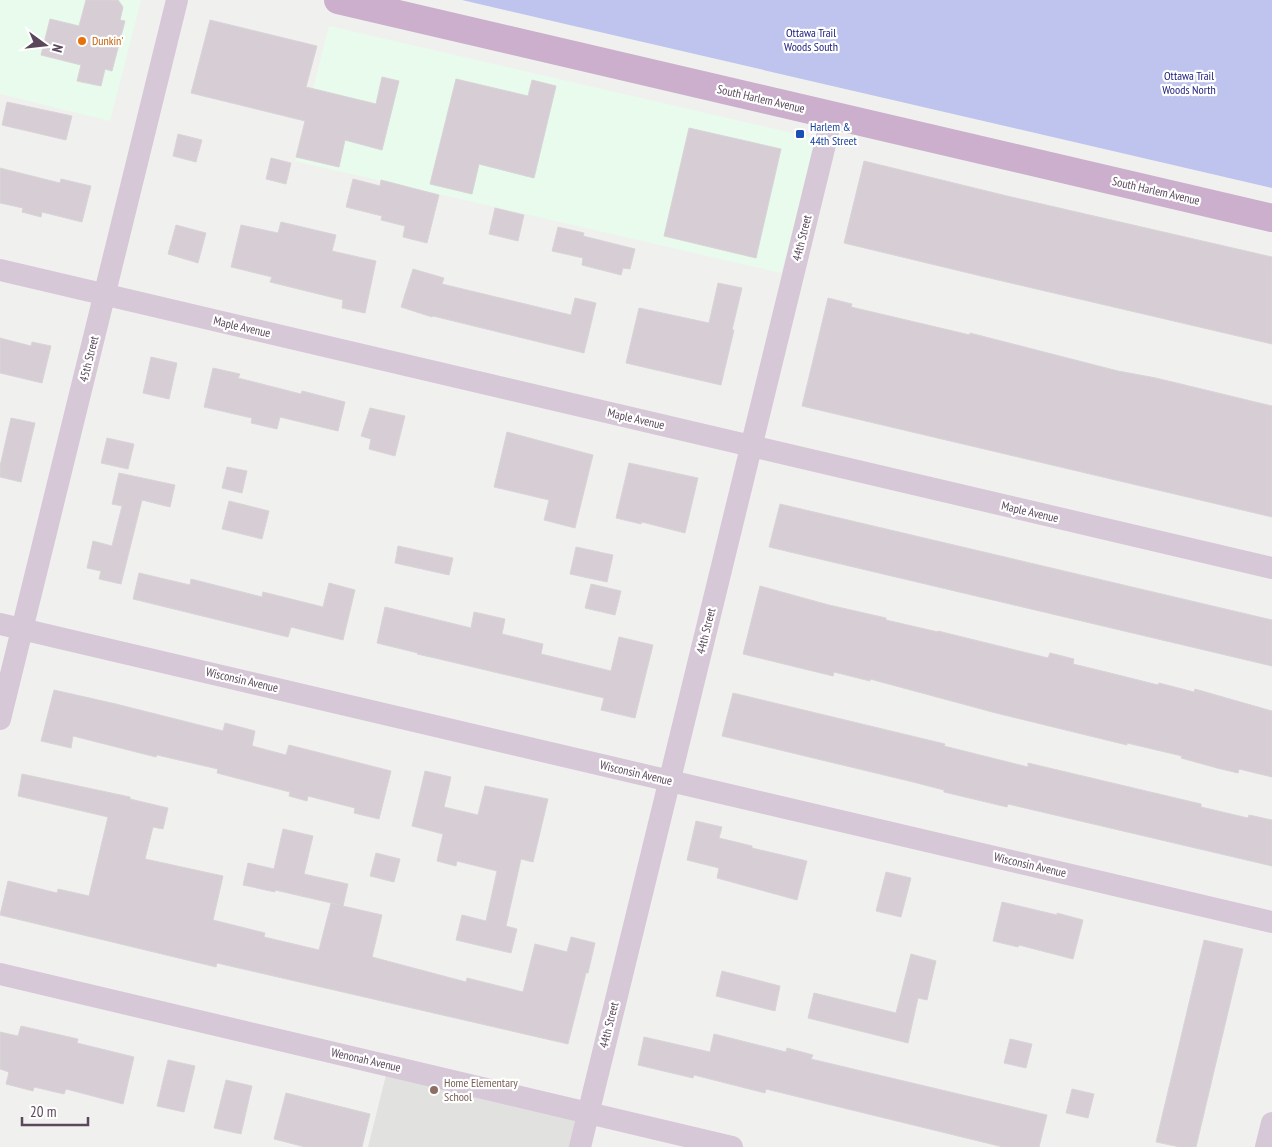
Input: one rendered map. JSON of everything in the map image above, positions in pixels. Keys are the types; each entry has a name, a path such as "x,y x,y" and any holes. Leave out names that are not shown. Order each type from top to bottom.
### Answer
{"main road":[{"name":"South Harlem Avenue","path":"338,0 1272,218"}],"street":[{"name":"45th Street","path":"0,719 177,0"},
{"name":"44th Street","path":"580,1147 832,116"},
{"name":"Maple Avenue","path":"0,270 1272,568"},
{"name":"Wisconsin Avenue","path":"0,624 1272,922"},
{"name":"Wenonah Avenue","path":"0,974 732,1147"},
{"path":"1266,1147 1272,1122"}],"shaded area":[{"path":"0,0 141,0 110,121 0,94"},
{"path":"329,26 818,139 781,273 295,161"},
{"name":"Home Elementary School","path":"388,1067 582,1113 574,1147 368,1147"}],"green space":[{"name":"Ottawa Trail Woods North","path":"462,0 1272,0 1272,188"}],"building":[{"name":"Dunkin'","path":"86,0 118,0 123,7 120,20 125,21 112,71 105,69 101,86 77,81 81,65 41,55 50,19 79,26"},
{"path":"210,20 317,46 306,87 376,104 382,77 399,81 382,150 345,140 339,167 296,157 305,121 191,93"},
{"path":"456,79 528,96 532,80 556,86 534,178 479,164 472,194 430,184"},
{"path":"7,102 72,116 66,140 2,125"},
{"path":"689,128 781,149 756,258 664,236"},
{"path":"178,134 202,140 196,162 173,156"},
{"path":"271,158 291,163 286,184 266,179"},
{"path":"864,161 1272,257 1272,344 844,243"},
{"path":"0,168 60,183 61,179 91,186 82,222 42,212 41,217 22,212 23,208 0,203"},
{"path":"353,179 380,186 381,180 439,195 427,243 403,237 405,226 381,220 382,216 346,207"},
{"path":"495,208 524,215 518,241 489,234"},
{"path":"281,222 336,235 332,251 376,261 365,313 342,308 343,300 270,282 272,277 231,267 241,225 278,233"},
{"path":"176,225 206,233 198,263 168,254"},
{"path":"558,227 584,233 583,236 635,249 630,269 623,268 621,275 582,265 583,258 552,251"},
{"path":"413,269 444,278 442,284 571,315 575,298 596,303 584,353 432,317 401,307"},
{"path":"718,283 742,288 721,385 626,363 639,308 709,323"},
{"path":"828,298 852,304 851,307 970,335 970,333 1118,371 1156,378 1272,406 1272,517 802,406"},
{"path":"0,338 31,346 32,342 51,346 42,383 0,373"},
{"path":"151,357 177,363 169,399 143,393"},
{"path":"213,368 240,374 238,378 301,394 302,391 345,402 338,431 280,417 277,429 251,423 252,418 204,407"},
{"path":"370,408 405,416 395,456 369,449 371,439 361,436"},
{"path":"11,418 35,423 21,482 0,477 0,466"},
{"path":"507,432 593,455 575,528 544,520 549,500 494,487"},
{"path":"107,438 134,444 128,469 101,463"},
{"path":"629,463 698,478 685,533 642,522 641,524 616,518"},
{"path":"227,467 247,471 242,493 222,488"},
{"path":"119,473 175,485 170,507 142,500 121,584 99,579 101,571 87,568 93,541 112,546 122,506 112,504"},
{"path":"229,501 269,511 262,539 222,529"},
{"path":"780,504 1272,620 1272,666 769,547"},
{"path":"398,546 453,558 449,575 395,563"},
{"path":"576,547 613,555 607,582 570,574"},
{"path":"139,573 190,585 191,579 262,597 263,592 323,607 329,583 355,590 343,640 291,627 288,637 133,599"},
{"path":"591,584 621,591 615,615 585,608"},
{"path":"760,586 886,618 886,620 1048,658 1050,653 1074,659 1073,664 1158,685 1159,683 1194,692 1195,689 1272,711 1272,777 1239,769 1238,773 1217,768 1181,758 1182,756 1127,743 1127,745 996,713 870,679 870,681 834,672 833,676 743,654"},
{"path":"385,607 471,628 474,612 505,619 502,634 543,644 541,654 611,671 619,637 653,645 635,718 601,710 604,698 377,643"},
{"path":"54,690 223,731 225,723 255,731 252,746 286,755 289,745 391,771 379,819 354,813 355,808 308,796 307,801 289,796 290,792 217,773 218,769 157,755 156,757 73,736 71,748 41,741"},
{"path":"733,693 945,744 944,746 1028,767 1028,763 1201,804 1201,807 1248,818 1249,815 1272,820 1272,866 1008,804 1007,807 944,792 944,790 913,782 722,736"},
{"path":"425,771 451,777 444,807 478,815 485,786 548,799 533,862 521,859 506,926 517,929 511,953 456,940 462,915 486,921 497,871 457,861 456,866 437,861 443,834 412,826"},
{"path":"22,774 130,797 130,799 168,808 163,829 153,827 145,859 223,876 213,920 265,933 264,937 319,950 331,903 340,905 275,890 275,892 243,885 248,863 274,869 283,829 313,836 304,874 348,884 343,906 382,915 372,957 466,982 467,978 523,992 535,944 567,952 571,937 595,943 568,1044 217,963 216,967 0,915 8,881 57,893 58,889 89,896 108,817 18,796"},
{"path":"696,821 722,827 719,838 807,861 797,900 717,878 719,868 687,860"},
{"path":"376,853 400,859 394,882 370,876"},
{"path":"886,872 911,878 901,917 876,911"},
{"path":"1002,902 1083,920 1073,959 1019,945 1018,947 993,941"},
{"path":"1204,940 1243,949 1196,1147 1180,1147 1156,1142"},
{"path":"911,954 936,961 927,1000 918,998 908,1043 808,1018 814,993 896,1013"},
{"path":"722,971 780,986 775,1011 716,996"},
{"path":"21,1026 78,1039 77,1043 134,1057 123,1104 66,1089 64,1094 34,1087 33,1091 6,1084 9,1072 0,1069 0,1032 18,1036"},
{"path":"714,1034 786,1052 787,1048 813,1055 811,1059 1047,1115 1039,1147 1003,1147 766,1089 765,1093 694,1075 693,1078 638,1065 644,1037 710,1052"},
{"path":"1010,1039 1032,1044 1026,1068 1004,1063"},
{"path":"168,1060 195,1066 184,1112 157,1106"},
{"path":"226,1080 252,1086 241,1134 214,1128"},
{"path":"1072,1089 1094,1094 1088,1118 1066,1113"},
{"path":"286,1093 370,1114 362,1147 305,1147 274,1139"}],"place":[{"name":"Dunkin'","path":"82,41"},
{"name":"Harlem & 44th Street","path":"800,134"},
{"name":"Home Elementary School","path":"434,1090"}],"park label":[{"name":"Ottawa Trail Woods South","path":"811,40"}]}
